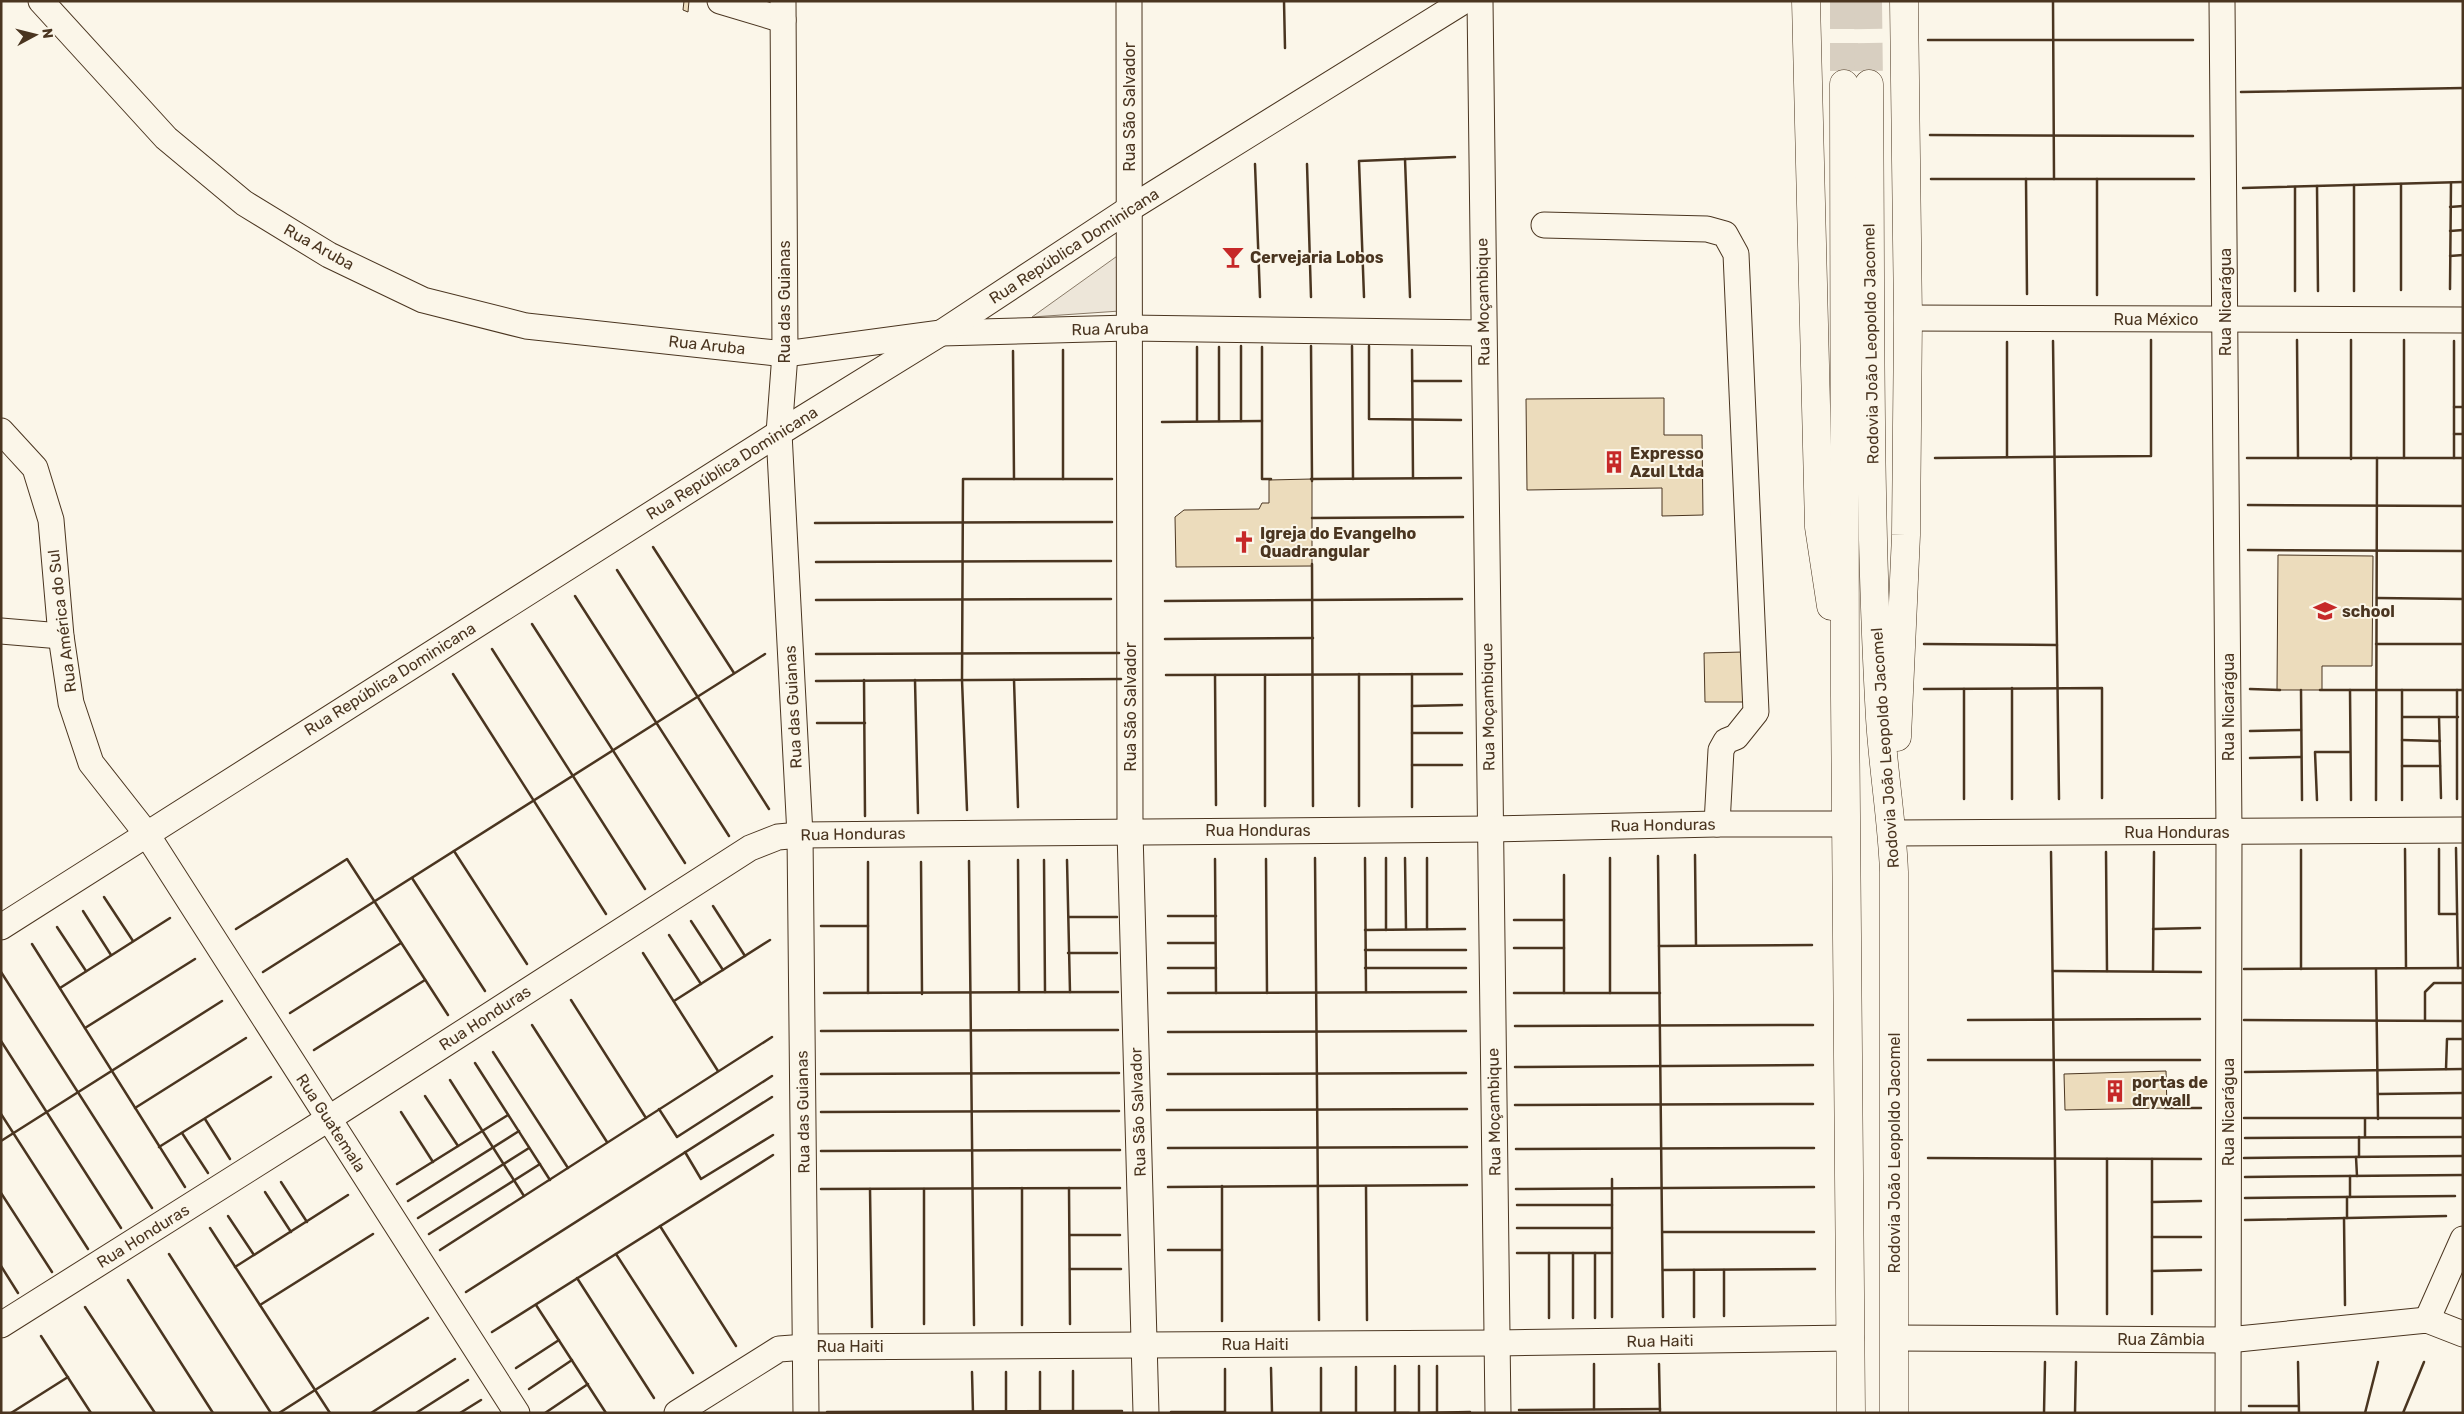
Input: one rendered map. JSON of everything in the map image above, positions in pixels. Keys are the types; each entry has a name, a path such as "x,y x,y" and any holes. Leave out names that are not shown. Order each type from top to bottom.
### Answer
{"highway":[{"path":"1806,1 1819,527 1845,697"},
{"path":"1892,833 1906,535 1908,318 1904,1"},
{"name":"Rodovia João Leopoldo Jacomel","path":"1851,1413 1845,697 1856,84 1880,719 1892,833 1894,1413"}],"street":[{"name":"Rua Aruba","path":"42,1 166,138 244,203 329,255 423,300 526,326 786,354 941,333 1129,328 1483,332"},
{"path":"720,1 783,11"},
{"name":"Rua São Salvador","path":"1129,1 1130,832 1146,1413"},
{"name":"Rua República Dominicana","path":"1,927 146,833 779,433 941,333 1129,209 1464,1"},
{"name":"Rua Moçambique","path":"1480,1 1498,1413"},
{"name":"Rua Nicarágua","path":"2222,1 2229,832 2228,1413"},
{"name":"Rua das Guianas","path":"783,11 786,354 779,433 800,835 806,1413"},
{"path":"1544,225 1707,229 1725,234 1736,254 1756,712 1736,737 1726,741 1721,750 1717,824"},
{"name":"Rua México","path":"1908,318 2463,320"},
{"name":"Rua América do Sul","path":"1,431 35,468 51,520 61,636 71,703 91,763 146,833"},
{"path":"1,631 61,636"},
{"name":"Rua Honduras","path":"1,1325 328,1119 750,848 778,837 800,835 1846,824"},
{"name":"Rua Honduras","path":"1892,833 2463,830"},
{"name":"Rua Guatemala","path":"146,833 517,1413"},
{"path":"2463,1239 2427,1320 2463,1334"},
{"name":"Rua Zâmbia","path":"1894,1338 2228,1340 2427,1320"},
{"name":"Rua Haiti","path":"677,1413 779,1349 806,1347 1497,1343 1851,1338"}],"shaded area":[{"path":"1120,254 1120,311 1032,317"}],"building":[{"path":"684,1 689,1 688,12 683,10"},
{"name":"Expresso Azul Ltda","path":"1664,398 1664,435 1702,435 1703,515 1662,516 1662,488 1527,490 1526,399"},
{"name":"Igreja do Evangelho Quadrangular","path":"1312,479 1312,566 1176,567 1175,517 1184,510 1259,509 1262,503 1269,503 1269,480"},
{"name":"school","path":"2278,555 2373,556 2372,666 2322,666 2322,690 2277,690"},
{"path":"1743,652 1744,702 1705,702 1704,653"},
{"name":"portas de drywall","path":"2166,1071 2167,1108 2065,1110 2064,1074"}],"tunnel":[{"path":"1844,1 1844,84"},
{"path":"1868,1 1869,84"}],"wall":[{"path":"1284,1 1285,48"},
{"path":"2053,1 2054,179"},
{"path":"1928,40 2193,40"},
{"path":"2241,92 2463,88"},
{"path":"1930,135 2193,136"},
{"path":"1364,297 1359,161 1455,157"},
{"path":"1405,159 1410,297"},
{"path":"1255,164 1260,297"},
{"path":"1307,164 1311,297"},
{"path":"1931,179 2194,179"},
{"path":"2026,179 2027,294"},
{"path":"2097,179 2097,295"},
{"path":"2243,188 2463,182"},
{"path":"2450,289 2451,183"},
{"path":"2401,184 2401,290"},
{"path":"2354,185 2354,291"},
{"path":"2317,186 2318,291"},
{"path":"2295,187 2295,291"},
{"path":"2450,207 2463,206"},
{"path":"2450,231 2463,230"},
{"path":"2450,256 2463,255"},
{"path":"1935,458 2151,456 2151,340"},
{"path":"2297,340 2298,458"},
{"path":"2351,340 2351,459"},
{"path":"2404,340 2404,458"},
{"path":"2053,341 2059,799"},
{"path":"2454,341 2454,458"},
{"path":"2007,342 2007,457"},
{"path":"1241,346 1241,421"},
{"path":"1311,346 1312,481"},
{"path":"1352,346 1353,479"},
{"path":"1369,346 1369,419 1461,420"},
{"path":"1197,347 1197,421"},
{"path":"1219,347 1219,421"},
{"path":"1262,347 1262,479 1271,479"},
{"path":"1063,350 1063,479"},
{"path":"1412,350 1413,478"},
{"path":"1013,351 1014,479"},
{"path":"1412,381 1461,381"},
{"path":"2454,407 2463,407"},
{"path":"1162,422 1262,421"},
{"path":"2454,434 2463,434"},
{"path":"2247,458 2463,458"},
{"path":"2376,800 2377,458"},
{"path":"1311,479 1461,478"},
{"path":"967,810 962,680 963,479 1112,479"},
{"path":"2248,505 2463,506"},
{"path":"1312,518 1463,517"},
{"path":"815,523 1112,522"},
{"path":"653,547 734,673"},
{"path":"2248,550 2463,551"},
{"path":"816,562 1111,561"},
{"path":"1312,564 1313,806"},
{"path":"617,570 769,809"},
{"path":"575,596 729,836"},
{"path":"2377,598 2463,599"},
{"path":"816,600 1111,599"},
{"path":"1165,601 1462,599"},
{"path":"532,624 685,863"},
{"path":"1165,639 1313,638"},
{"path":"1924,644 2057,645"},
{"path":"2376,644 2463,644"},
{"path":"492,649 645,889"},
{"path":"816,654 1119,653"},
{"path":"263,972 765,654"},
{"path":"453,674 606,914"},
{"path":"1359,674 1359,806"},
{"path":"1412,674 1412,807"},
{"path":"1166,675 1462,674"},
{"path":"1215,675 1216,805"},
{"path":"1265,675 1265,806"},
{"path":"816,681 1121,679"},
{"path":"864,680 865,816"},
{"path":"915,680 918,813"},
{"path":"1014,680 1018,807"},
{"path":"2012,688 2012,799"},
{"path":"1924,689 2102,688 2102,798"},
{"path":"1964,689 1964,799"},
{"path":"2250,689 2280,690"},
{"path":"2301,690 2302,800"},
{"path":"2320,690 2463,690"},
{"path":"2350,690 2351,800"},
{"path":"2402,690 2402,800"},
{"path":"2457,690 2457,799"},
{"path":"1412,706 1462,705"},
{"path":"2403,717 2458,717"},
{"path":"2439,717 2441,798"},
{"path":"817,723 865,723"},
{"path":"2250,731 2301,730"},
{"path":"1412,733 1462,733"},
{"path":"2402,740 2440,741"},
{"path":"2317,800 2315,752 2349,752"},
{"path":"2250,758 2301,757"},
{"path":"1412,765 1462,765"},
{"path":"2402,766 2440,766"},
{"path":"2456,848 2458,968"},
{"path":"2405,849 2406,968"},
{"path":"2439,849 2439,914 2457,914"},
{"path":"2301,850 2301,969"},
{"path":"454,851 527,964"},
{"path":"2051,852 2057,1314"},
{"path":"2106,852 2107,971"},
{"path":"2153,971 2154,852"},
{"path":"1695,855 1696,945"},
{"path":"1658,856 1663,1317"},
{"path":"1315,858 1319,1320"},
{"path":"1365,858 1366,992"},
{"path":"1386,858 1386,930"},
{"path":"1405,858 1406,929"},
{"path":"1427,858 1427,929"},
{"path":"1610,858 1610,993"},
{"path":"236,929 347,859 448,1015"},
{"path":"1215,859 1216,993"},
{"path":"1266,859 1267,993"},
{"path":"1018,860 1019,992"},
{"path":"1044,860 1045,992"},
{"path":"1067,860 1070,992"},
{"path":"969,861 974,1325"},
{"path":"868,862 868,993"},
{"path":"921,862 922,994"},
{"path":"1564,875 1564,993"},
{"path":"412,878 485,991"},
{"path":"104,897 133,941"},
{"path":"713,906 745,956"},
{"path":"83,911 111,955"},
{"path":"1168,916 1216,916"},
{"path":"1069,917 1117,917"},
{"path":"60,988 170,918"},
{"path":"1514,920 1564,920"},
{"path":"691,921 723,970"},
{"path":"821,926 868,926"},
{"path":"57,927 86,971"},
{"path":"2153,929 2200,928"},
{"path":"1365,930 1465,929"},
{"path":"669,935 701,984"},
{"path":"674,1001 770,940"},
{"path":"290,1013 401,943"},
{"path":"1168,943 1215,943"},
{"path":"32,944 185,1187"},
{"path":"1659,946 1812,945"},
{"path":"1514,948 1564,948"},
{"path":"1365,950 1466,950"},
{"path":"643,953 718,1071"},
{"path":"1068,953 1117,953"},
{"path":"85,1028 195,959"},
{"path":"1168,968 1216,968"},
{"path":"1365,968 1466,968"},
{"path":"2244,969 2463,968"},
{"path":"2376,969 2378,1119"},
{"path":"2053,971 2201,972"},
{"path":"1,972 152,1208"},
{"path":"314,1050 425,980"},
{"path":"2425,1020 2425,992 2434,983 2463,983"},
{"path":"824,993 1118,992"},
{"path":"1168,993 1466,992"},
{"path":"1514,993 1660,993"},
{"path":"571,1000 646,1118"},
{"path":"1,1141 222,1001"},
{"path":"1968,1020 2200,1019"},
{"path":"2244,1020 2463,1021"},
{"path":"532,1025 607,1142"},
{"path":"1515,1026 1813,1025"},
{"path":"821,1031 1118,1030"},
{"path":"1168,1032 1466,1031"},
{"path":"440,1250 772,1037"},
{"path":"135,1108 246,1038"},
{"path":"2446,1069 2447,1039 2463,1039"},
{"path":"1,1041 121,1228"},
{"path":"493,1052 568,1168"},
{"path":"1928,1060 2200,1060"},
{"path":"475,1063 550,1180"},
{"path":"1515,1067 1813,1065"},
{"path":"2245,1072 2463,1069"},
{"path":"821,1074 1119,1073"},
{"path":"1168,1074 1466,1073"},
{"path":"659,1109 677,1137 772,1076"},
{"path":"159,1147 271,1077"},
{"path":"450,1080 524,1196"},
{"path":"2378,1094 2463,1093"},
{"path":"425,1096 458,1146"},
{"path":"466,1292 772,1097"},
{"path":"1515,1105 1813,1104"},
{"path":"2165,1108 2201,1108"},
{"path":"1167,1110 1467,1109"},
{"path":"821,1112 1119,1111"},
{"path":"401,1112 433,1162"},
{"path":"1,1114 88,1249"},
{"path":"397,1184 508,1115"},
{"path":"2244,1118 2463,1118"},
{"path":"205,1119 230,1159"},
{"path":"2365,1119 2365,1137"},
{"path":"408,1201 519,1131"},
{"path":"182,1133 208,1173"},
{"path":"685,1152 701,1179 773,1135"},
{"path":"2359,1137 2359,1157"},
{"path":"2245,1138 2463,1137"},
{"path":"1168,1148 1467,1147"},
{"path":"418,1218 529,1148"},
{"path":"1516,1149 1814,1148"},
{"path":"821,1151 1120,1150"},
{"path":"492,1332 773,1155"},
{"path":"2244,1158 2463,1156"},
{"path":"2356,1157 2357,1176"},
{"path":"1928,1158 2201,1159"},
{"path":"2107,1159 2107,1314"},
{"path":"2152,1159 2152,1314"},
{"path":"429,1234 540,1164"},
{"path":"2245,1177 2463,1175"},
{"path":"2350,1176 2350,1197"},
{"path":"1612,1179 1612,1317"},
{"path":"281,1182 307,1222"},
{"path":"1168,1187 1467,1185"},
{"path":"1222,1186 1222,1321"},
{"path":"1366,1186 1367,1320"},
{"path":"1516,1189 1814,1187"},
{"path":"1022,1188 1022,1325"},
{"path":"1069,1188 1070,1324"},
{"path":"821,1189 1120,1188"},
{"path":"870,1189 872,1327"},
{"path":"924,1189 924,1324"},
{"path":"265,1192 291,1232"},
{"path":"1,1193 52,1272"},
{"path":"235,1267 348,1195"},
{"path":"2245,1198 2455,1196"},
{"path":"2347,1197 2347,1218"},
{"path":"2152,1202 2201,1201"},
{"path":"1517,1205 1612,1205"},
{"path":"228,1216 254,1255"},
{"path":"2245,1220 2446,1216"},
{"path":"2344,1218 2345,1305"},
{"path":"660,1226 736,1346"},
{"path":"210,1228 330,1413"},
{"path":"1517,1228 1612,1228"},
{"path":"1663,1232 1814,1232"},
{"path":"260,1305 373,1234"},
{"path":"1070,1235 1120,1235"},
{"path":"2152,1237 2201,1237"},
{"path":"1168,1250 1222,1250"},
{"path":"1517,1253 1612,1253"},
{"path":"1549,1253 1549,1318"},
{"path":"1573,1253 1573,1318"},
{"path":"1595,1253 1595,1318"},
{"path":"169,1254 271,1413"},
{"path":"616,1254 693,1373"},
{"path":"1,1266 18,1293"},
{"path":"1070,1269 1121,1269"},
{"path":"1663,1270 1815,1269"},
{"path":"1694,1270 1694,1317"},
{"path":"1724,1270 1724,1316"},
{"path":"2152,1271 2201,1270"},
{"path":"577,1278 654,1398"},
{"path":"128,1280 213,1413"},
{"path":"536,1305 606,1413"},
{"path":"85,1307 155,1413"},
{"path":"279,1413 428,1318"},
{"path":"41,1336 91,1413"},
{"path":"516,1368 559,1340"},
{"path":"371,1413 455,1359"},
{"path":"529,1389 572,1360"},
{"path":"2044,1413 2045,1362"},
{"path":"2075,1413 2076,1362"},
{"path":"2298,1362 2299,1413"},
{"path":"2365,1413 2378,1362"},
{"path":"2403,1413 2424,1362"},
{"path":"1594,1364 1594,1409"},
{"path":"1659,1364 1660,1413"},
{"path":"1395,1366 1395,1413"},
{"path":"1419,1366 1419,1413"},
{"path":"1437,1366 1437,1413"},
{"path":"1356,1367 1356,1413"},
{"path":"1271,1368 1272,1413"},
{"path":"1321,1368 1321,1413"},
{"path":"1225,1369 1225,1413"},
{"path":"1073,1371 1073,1412"},
{"path":"972,1372 973,1413"},
{"path":"1006,1372 1006,1412"},
{"path":"1040,1372 1040,1412"},
{"path":"11,1413 68,1377"},
{"path":"416,1413 468,1380"},
{"path":"545,1413 588,1384"},
{"path":"460,1413 481,1400"},
{"path":"2249,1406 2298,1406"},
{"path":"1519,1410 1660,1409"},
{"path":"827,1412 1122,1411"},
{"path":"1171,1412 1225,1412"},
{"path":"1420,1413 1470,1412"},
{"path":"1393,1413 1409,1413"}],"place":[{"name":"Cervejaria Lobos","path":"1233,257"},
{"name":"Expresso Azul Ltda","path":"1614,462"},
{"name":"Igreja do Evangelho Quadrangular","path":"1244,542"},
{"name":"school","path":"2325,611"},
{"name":"portas de drywall","path":"2115,1091"}]}
